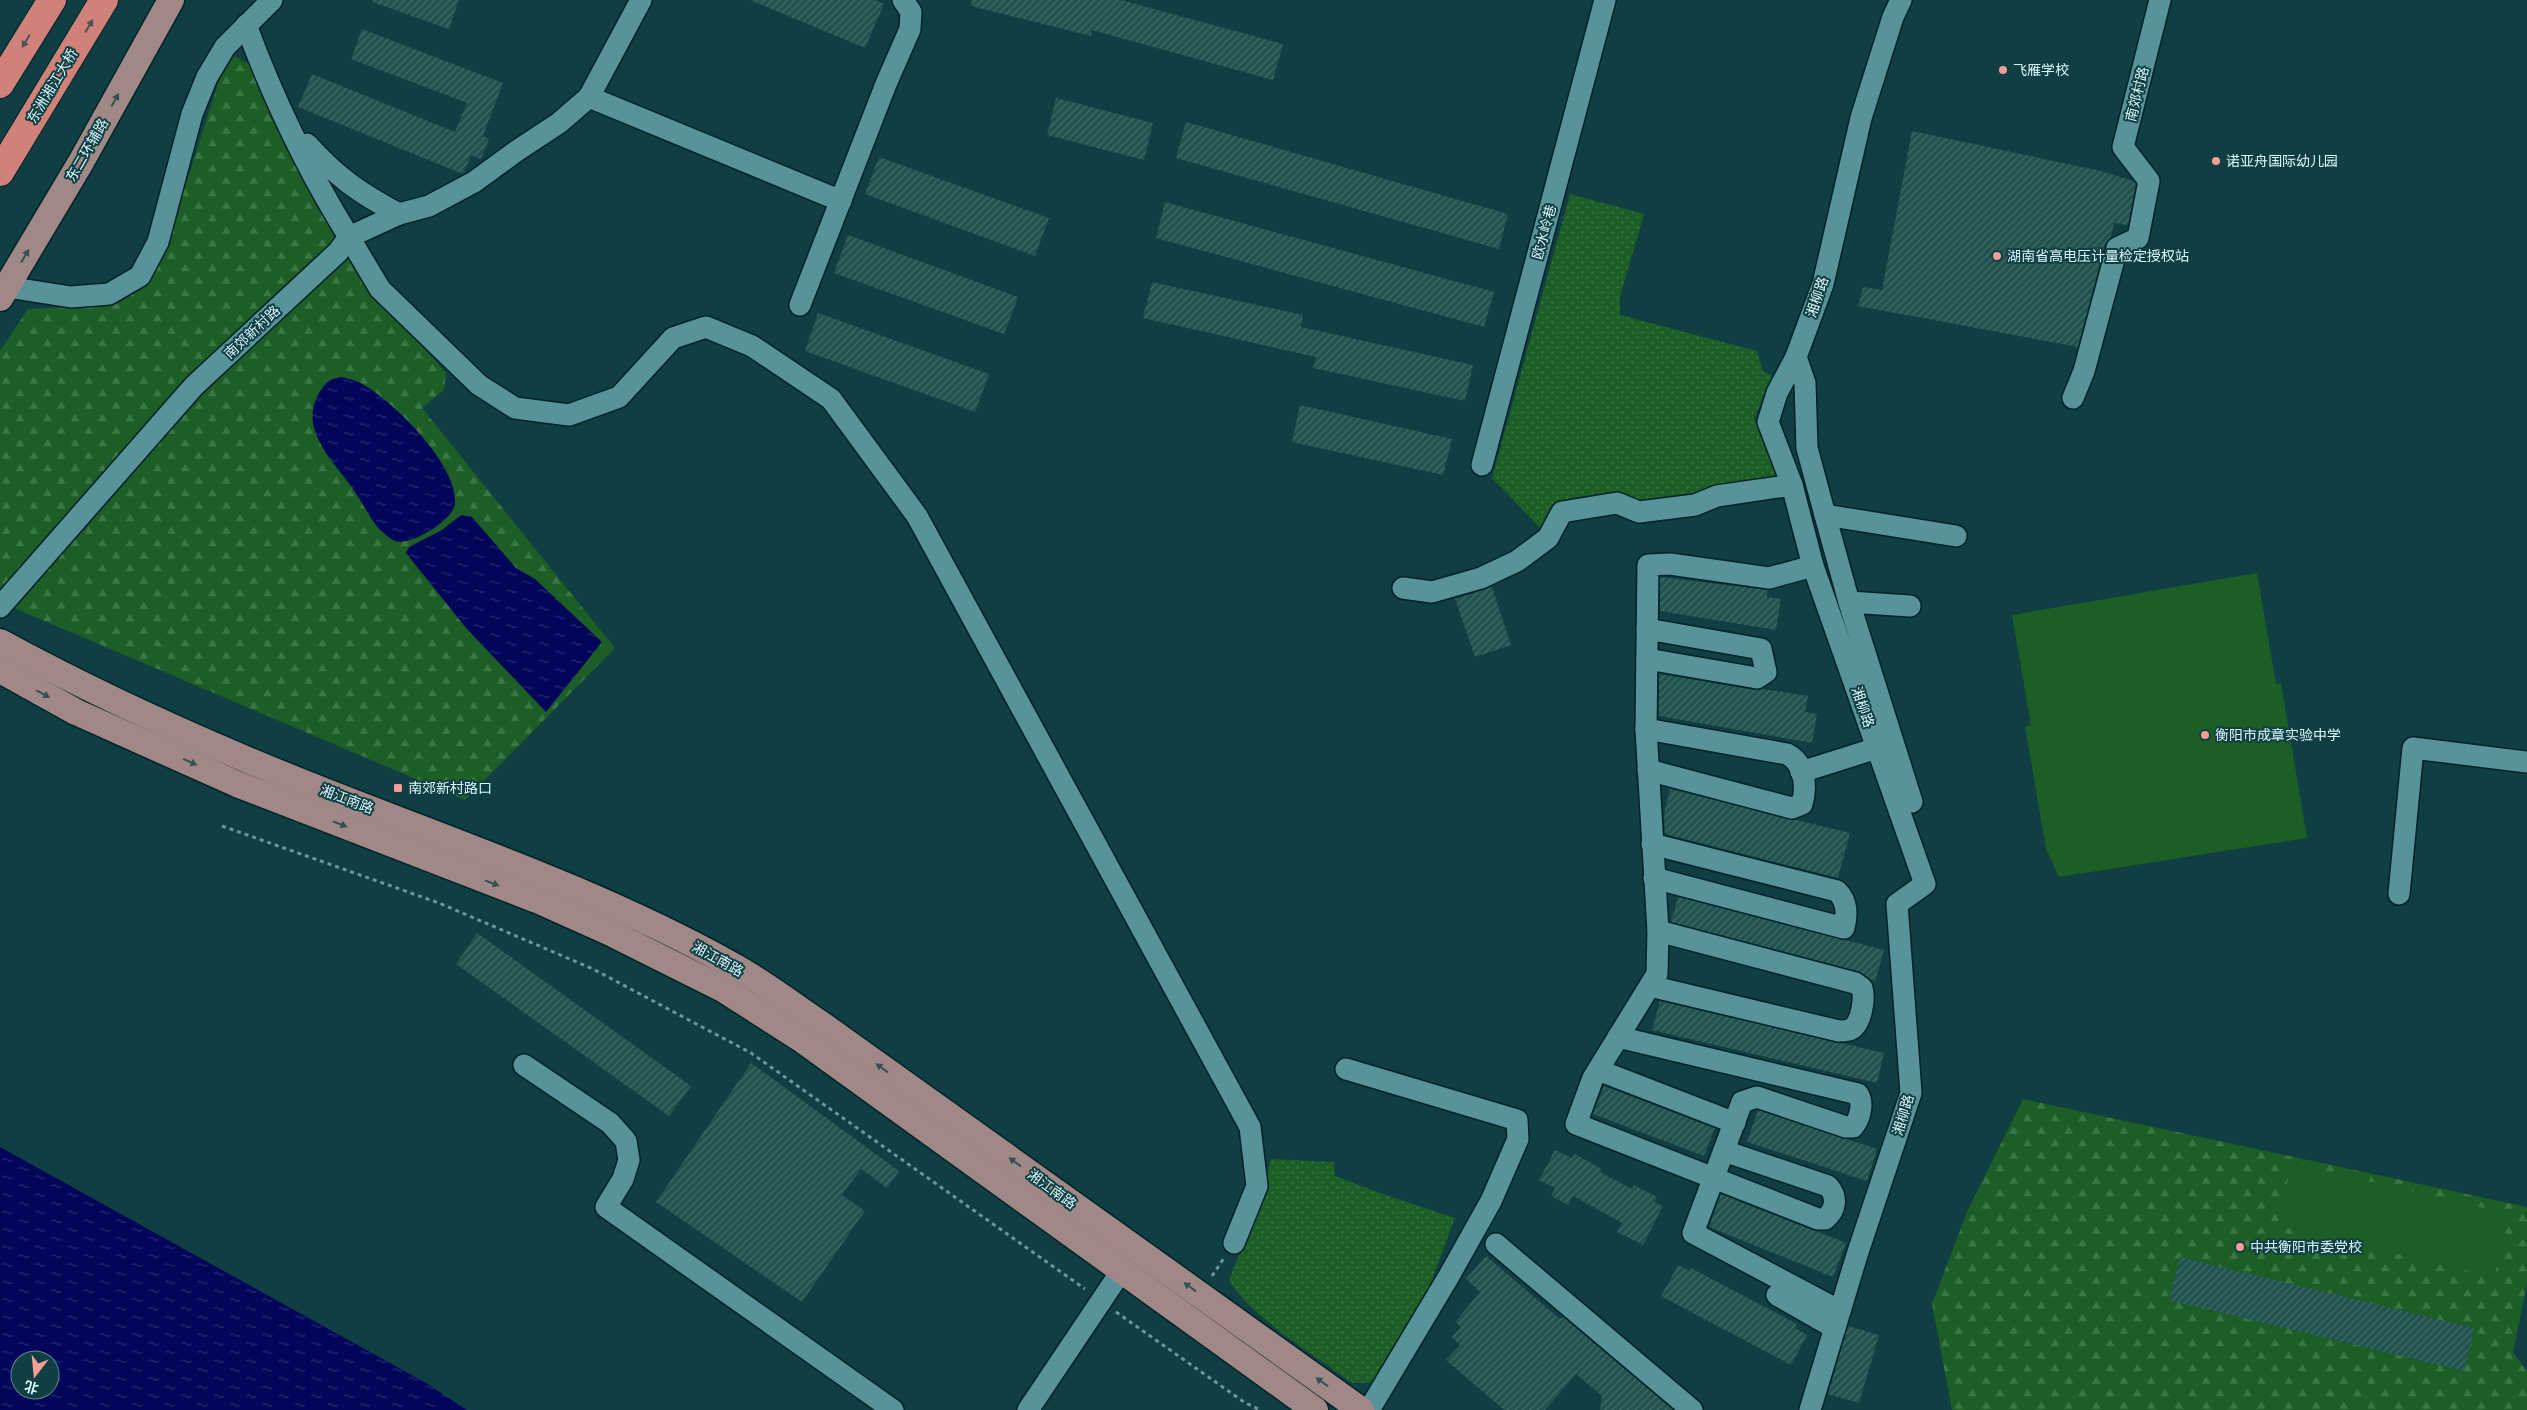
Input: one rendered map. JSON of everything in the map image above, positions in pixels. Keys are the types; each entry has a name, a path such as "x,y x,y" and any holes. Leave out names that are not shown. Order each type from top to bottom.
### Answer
{"highway":[{"path":"0,84 52,0"},
{"name":"东洲湘江大桥","path":"0,172 104,0"}],"main road":[{"name":"东二环辅路","path":"3,292 81,162 171,0"},
{"name":"湘江南路","path":"0,642 76,683 244,758 546,876 622,909 732,964 821,1024 1362,1410"},
{"name":"湘江南路","path":"0,670 76,712 228,780 537,900 613,934 723,989 802,1039 1315,1410"}],"street":[{"path":"349,237 399,214 428,206 474,182 559,123 589,97 641,0"},
{"path":"800,305 910,29 911,12 903,0"},
{"name":"欧水岭巷","path":"1482,465 1605,0"},
{"name":"湘柳路","path":"1810,1410 1837,1319 1911,1093 1897,904 1925,884 1813,566 1792,485 1768,422 1777,393 1796,356 1823,284 1861,118 1893,17 1901,0"},
{"name":"南郊村路","path":"2073,398 2084,371 2117,248 2138,238 2149,181 2123,147 2160,0"},
{"path":"3,292 71,297 109,294 140,276 158,242 192,114 207,77 225,47 271,2"},
{"path":"246,25 259,62 328,203 380,289 480,385 515,408 569,415 619,397 673,338 706,327 752,346 831,399 917,516 1250,1126 1257,1186 1234,1243"},
{"path":"589,97 841,201"},
{"path":"289,124 326,165 362,195 399,214"},
{"name":"南郊新村路","path":"0,607 194,386 338,252 349,237"},
{"path":"1796,356 1805,383 1807,448 1849,602 1912,802"},
{"path":"1403,588 1432,592 1481,578 1517,561 1548,538 1562,512 1617,503 1639,512 1695,505 1717,496 1792,485"},
{"path":"1825,515 1956,536"},
{"path":"1724,1151 1828,1186 1834,1192 1835,1201 1832,1214 1825,1219 1818,1219 1576,1124 1598,1070 1657,974 1658,931 1646,728 1648,565 1670,564 1768,578 1813,566"},
{"path":"1849,602 1910,606"},
{"path":"1646,659 1757,678 1766,672 1760,649 1647,629"},
{"path":"1646,728 1787,754 1793,757 1806,786 1802,804 1792,808 1648,770"},
{"path":"1801,772 1877,748"},
{"path":"2399,894 2413,748 2527,762"},
{"path":"1652,844 1837,891 1841,895 1847,916 1844,928 1654,878"},
{"path":"1650,986 1839,1031 1849,1030 1855,1026 1864,994 1862,988 1855,983 1658,931"},
{"path":"1618,1037 1858,1094 1862,1099 1857,1122 1853,1127 1846,1127 1757,1097 1742,1102 1693,1233 1792,1297 1837,1319"},
{"path":"524,1065 610,1122 626,1141 629,1160 623,1179 606,1207 893,1410"},
{"path":"1346,1069 1517,1120 1518,1139 1491,1202 1449,1276 1368,1410"},
{"path":"1598,1070 1735,1123"},
{"path":"1496,1244 1692,1410"},
{"path":"1028,1410 1122,1270"}],"path":[{"path":"222,826 439,903 594,969 751,1053 1244,1402 1260,1410"}],"green space":[{"path":"228,53 251,65 366,283 446,373 444,390 422,408 615,648 465,800 0,602 0,351 28,309 77,307 116,300 138,290 153,273 171,230"},
{"path":"1570,194 1644,214 1620,297 1620,315 1757,351 1763,371 1772,376 1754,419 1777,476 1773,480 1694,497 1642,502 1619,493 1555,502 1541,529 1492,478"},
{"path":"2257,573 2276,684 2281,683 2307,838 2059,877 2046,849 2025,727 2031,725 2012,615"},
{"name":"中共衡阳市委党校","path":"2023,1099 2527,1207 2527,1283 2513,1352 2527,1372 2527,1410 1952,1410 1932,1304 1967,1212"},
{"path":"1271,1159 1334,1162 1335,1176 1455,1218 1430,1284 1411,1326 1386,1366 1370,1383 1352,1383 1285,1336 1252,1308 1229,1280 1254,1217"},
{"path":"2292,1163 2509,1214 2494,1277 2277,1225"}],"water":[{"path":"342,377 362,384 377,393 391,405 422,437 436,454 447,472 453,489 455,504 453,510 440,524 421,536 402,542 395,541 380,530 322,446 313,420 313,407 326,383 334,378"},
{"path":"461,515 472,517 516,568 535,579 602,642 546,712 466,628 406,553 409,547 442,530"},
{"path":"0,1147 426,1383 467,1410 0,1410"}],"building":[{"path":"373,0 459,0 449,29 372,2"},
{"path":"750,0 875,0 884,4 865,48"},
{"path":"972,0 1121,0 1283,44 1273,80 1092,30 1091,36 971,6"},
{"path":"362,29 503,83 483,136 489,139 481,159 471,155 463,174 298,107 312,74 455,132 467,103 351,59"},
{"path":"1056,98 1153,123 1144,160 1047,135"},
{"path":"1186,122 1508,214 1499,249 1176,158"},
{"name":"湖南省高电压计量检定授权站","path":"1912,131 2101,171 2133,181 2136,184 2128,225 2114,223 2111,237 2105,244 2078,347 1858,306 1863,287 1882,290"},
{"path":"879,157 1049,218 1035,256 865,194"},
{"path":"1165,202 1494,292 1484,327 1156,238"},
{"path":"848,235 1018,297 1004,334 834,273"},
{"path":"1152,282 1303,315 1301,327 1473,365 1465,401 1313,368 1316,357 1143,318"},
{"path":"818,313 989,374 975,412 805,351"},
{"path":"1300,405 1452,439 1443,475 1292,442"},
{"path":"1660,577 1768,590 1767,597 1781,599 1776,630 1660,611"},
{"path":"1492,587 1511,645 1475,657 1455,599"},
{"path":"1659,674 1755,690 1763,689 1808,696 1805,712 1817,714 1812,743 1659,716"},
{"path":"1670,789 1850,833 1838,878 1665,834 1664,814"},
{"path":"1678,897 1884,950 1875,982 1858,971 1671,922"},
{"path":"477,933 691,1086 669,1116 456,964"},
{"path":"1660,1001 1884,1053 1877,1083 1652,1030"},
{"path":"751,1063 899,1171 887,1188 861,1169 842,1195 865,1211 802,1302 656,1202"},
{"path":"1604,1086 1715,1128 1704,1156 1593,1114"},
{"path":"1758,1110 1877,1149 1867,1181 1747,1142"},
{"path":"1555,1150 1572,1158 1575,1154 1602,1169 1600,1172 1632,1189 1634,1185 1657,1197 1654,1202 1663,1206 1643,1245 1617,1232 1622,1223 1573,1196 1568,1205 1551,1196 1555,1188 1539,1180"},
{"path":"1721,1194 1846,1243 1833,1277 1709,1227"},
{"path":"1486,1256 1560,1319 1563,1317 1673,1410 1600,1410 1602,1396 1576,1374 1545,1410 1504,1410 1446,1360 1460,1345 1452,1337 1461,1327 1455,1322 1480,1292 1466,1279"},
{"path":"2180,1257 2474,1328 2464,1371 2169,1300"},
{"path":"1678,1265 1690,1271 1691,1268 1797,1324 1795,1328 1807,1335 1791,1365 1661,1296"},
{"path":"1848,1326 1879,1335 1859,1403 1828,1394"}],"place":[{"name":"飞雁学校","path":"2003,70"},
{"name":"诺亚舟国际幼儿园","path":"2216,161"},
{"name":"湖南省高电压计量检定授权站","path":"1997,256"},
{"name":"衡阳市成章实验中学","path":"2205,735"},
{"name":"南郊新村路口","path":"398,788"},
{"name":"中共衡阳市委党校","path":"2240,1247"}]}
